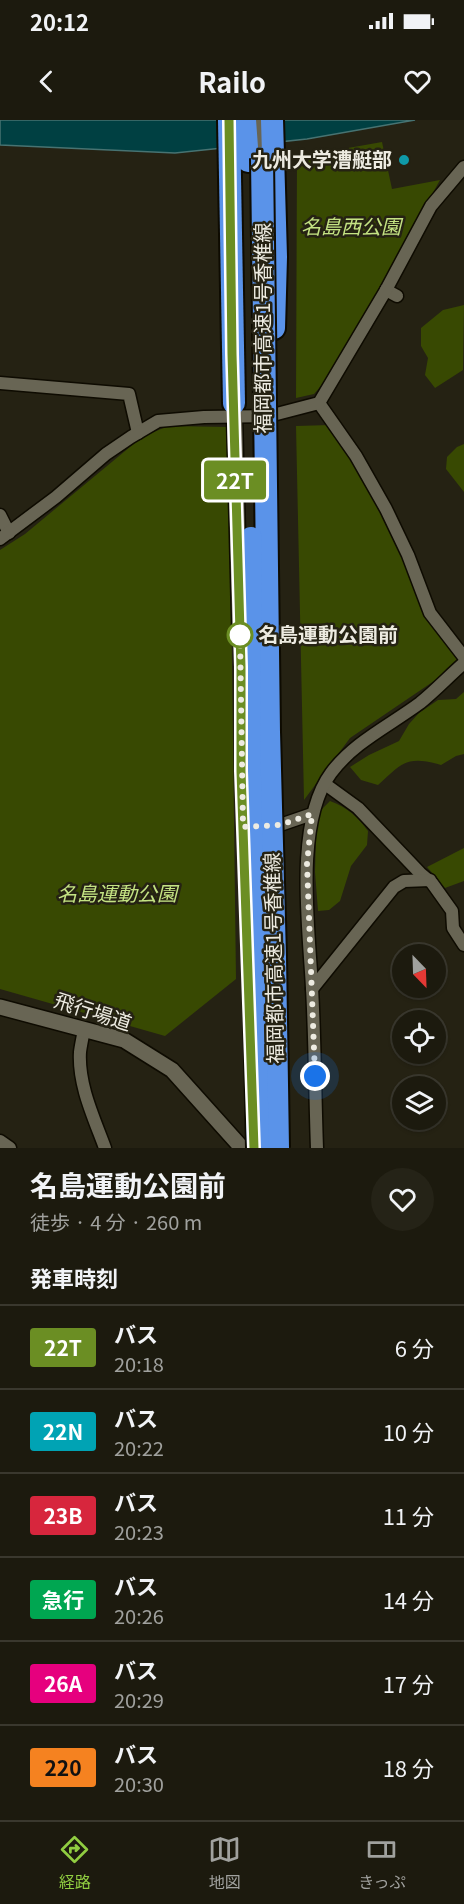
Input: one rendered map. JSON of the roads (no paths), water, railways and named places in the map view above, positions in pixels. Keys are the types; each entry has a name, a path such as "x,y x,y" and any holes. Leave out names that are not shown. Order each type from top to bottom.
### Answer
{"highway":[{"path":"229,120 236,164 234,410"},
{"name":"福岡都市高速1号香椎線","path":"245,120 252,379 249,730 256,1148"},
{"name":"福岡都市高速1号香椎線","path":"262,120 268,732 278,1148"},
{"path":"270,384 276,257 265,163 272,120"}],"street":[{"path":"236,164 239,120"},
{"path":"257,120 265,163"},
{"path":"0,515 4,536 56,497 105,454 158,421 234,410 269,416 319,403 392,292 431,206 464,167"},
{"path":"0,383 129,394 138,432"},
{"path":"270,384 269,600 280,825 286,1148"},
{"path":"319,403 356,456 386,509 408,555 430,613 464,657"},
{"path":"234,410 243,827 256,1148"},
{"path":"317,1148 308,936 307,864 312,814 330,774 354,747 421,702 464,663"},
{"path":"325,784 358,808 420,873 430,880 452,911 453,927 464,945"},
{"path":"243,827 280,825 312,814"},
{"path":"312,989 394,887 404,881 430,880"},
{"name":"飛行場道","path":"0,1007 124,1041 172,1070 242,1148"},
{"path":"84,1029 80,1052 81,1074 88,1103 105,1148"},
{"path":"0,1141 10,1148"}],"water":[{"path":"0,120 415,120 307,139 175,153 0,145"}],"place":[{"name":"九州大学漕艇部","path":"404,160"},
{"name":"名島運動公園前","path":"240,635"}],"park label":[{"name":"名島西公園","path":"351,227"},
{"name":"名島運動公園","path":"117,894"}]}
